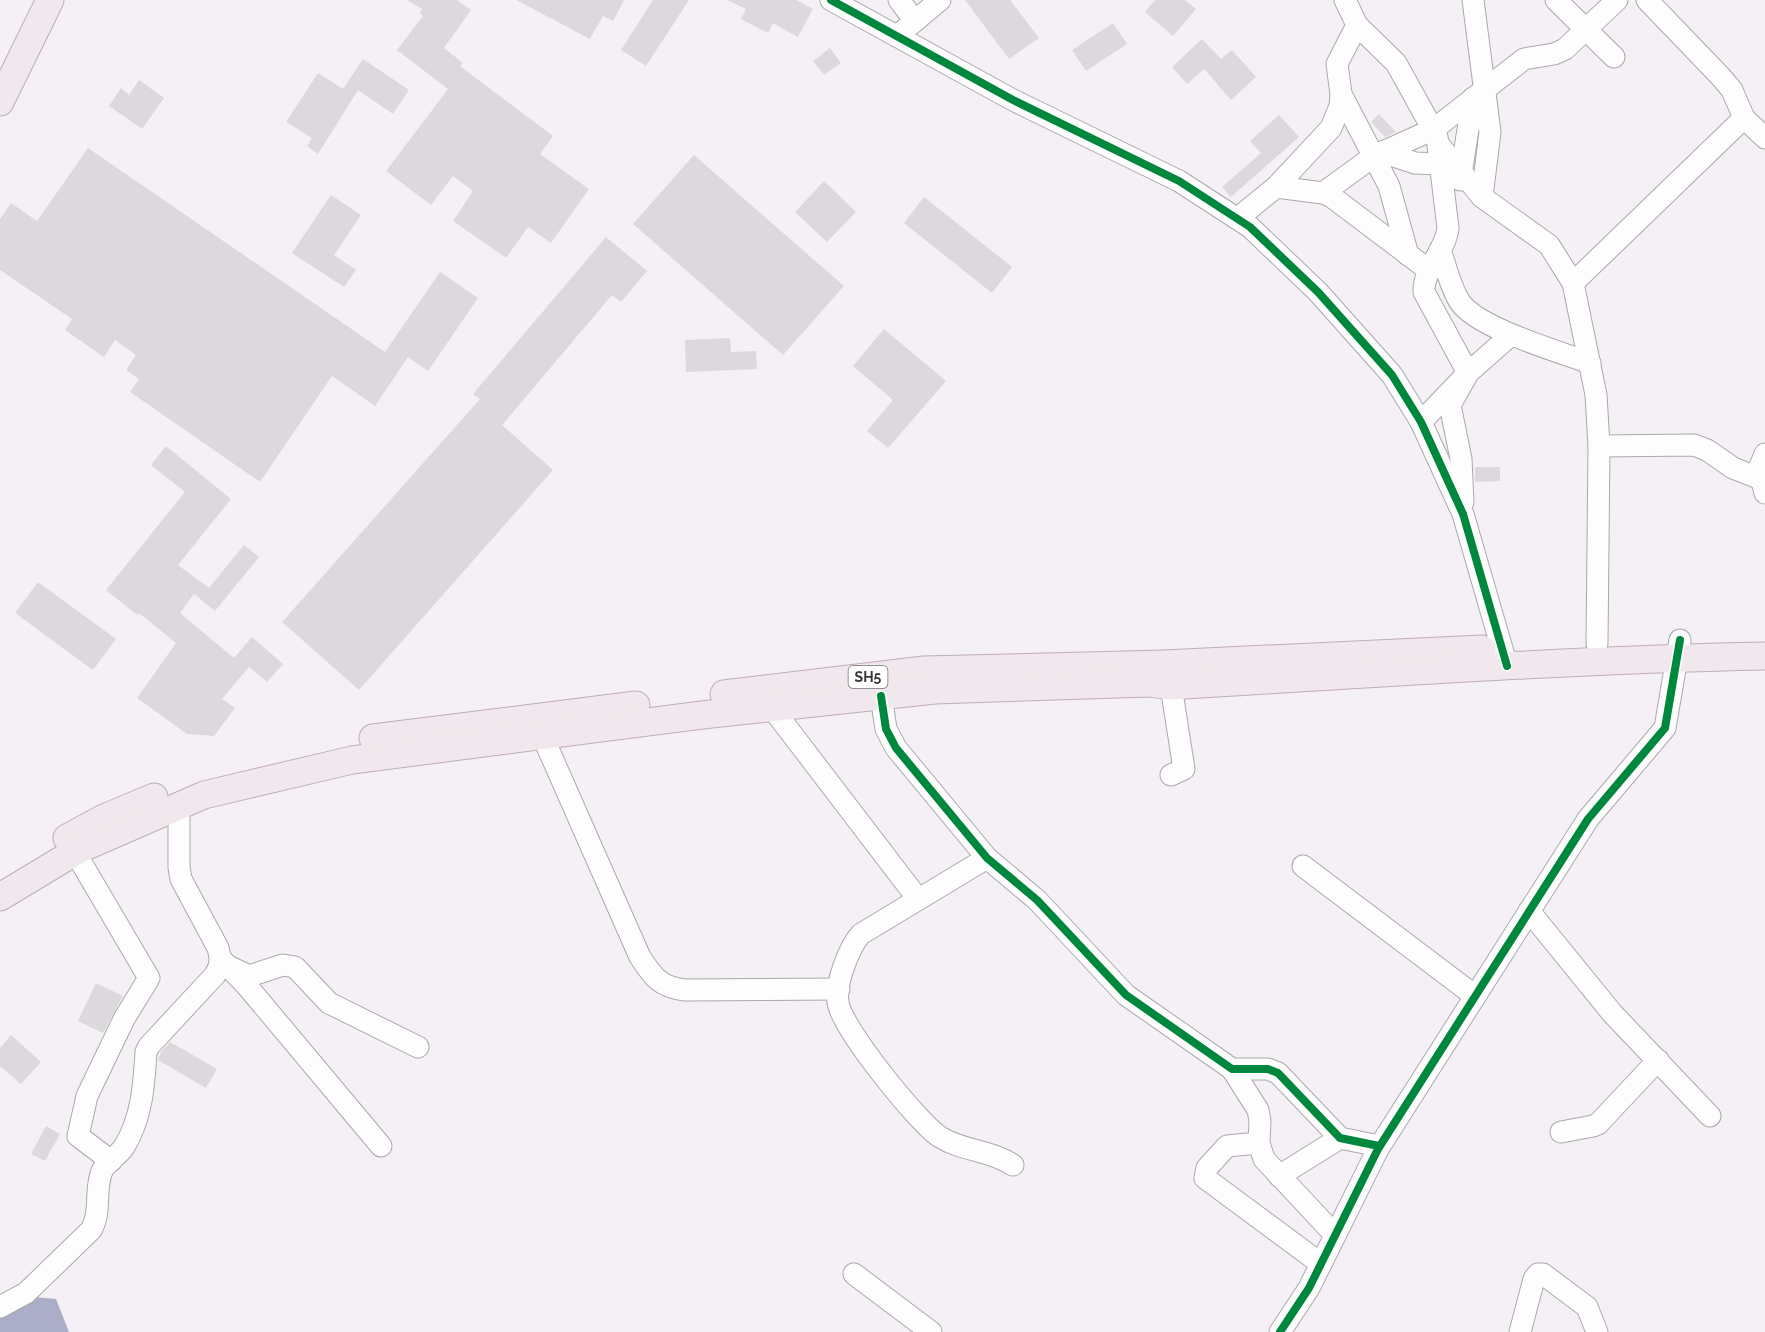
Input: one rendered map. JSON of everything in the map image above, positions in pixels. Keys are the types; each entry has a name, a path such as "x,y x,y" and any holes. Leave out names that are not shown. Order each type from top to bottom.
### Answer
{"main road":[{"path":"0,102 50,0"},
{"name":"SH5","path":"0,897 75,852 213,792 443,738 924,670 1505,657 1678,649 1765,638"},
{"name":"SH5","path":"0,875 104,818 207,776 344,743 542,735 954,689 1149,683 1171,686 1505,657 1597,644 1765,656"}],"street":[{"path":"831,0 1013,100 1179,181 1238,218 1318,292 1392,375 1421,422 1463,514 1505,657"},
{"path":"898,0 915,21"},
{"path":"897,36 940,0"},
{"path":"1345,0 1357,25 1396,63 1438,146 1482,197 1549,245 1573,283 1596,395 1599,446 1597,644"},
{"path":"1473,0 1479,94 1490,132 1482,197"},
{"path":"1556,0 1614,57"},
{"path":"1378,154 1415,163 1438,146 1479,94 1524,59 1560,52 1617,0"},
{"path":"1647,0 1728,84 1744,118 1765,138"},
{"path":"1238,218 1276,187 1331,128 1340,106 1341,94 1337,64 1357,25"},
{"path":"1341,94 1378,154 1393,195 1408,255"},
{"path":"1468,373 1424,292 1425,281 1448,228 1479,94"},
{"path":"1573,283 1744,118"},
{"path":"1323,193 1378,154 1438,146"},
{"path":"1438,146 1448,228"},
{"path":"1276,187 1323,193 1332,197 1430,272"},
{"path":"1440,250 1461,304 1473,314 1511,335 1590,363"},
{"path":"1421,422 1468,373 1511,335"},
{"path":"1463,514 1461,459 1450,405 1468,373"},
{"path":"1599,446 1694,445 1707,450 1763,486"},
{"path":"1763,486 1759,469 1765,454"},
{"path":"1280,1332 1298,1308 1379,1146 1588,819 1665,728 1678,649"},
{"path":"1171,686 1184,769 1171,776"},
{"path":"881,696 886,729 896,748 987,858 1037,900 1126,995 1232,1069 1258,1110 1259,1143 1264,1159 1335,1235"},
{"path":"772,708 918,899"},
{"path":"542,735 640,957 661,983 685,990 839,988"},
{"path":"179,806 181,879 218,948 223,962 381,1146"},
{"path":"75,852 149,978 124,1019 87,1096 78,1136 111,1161"},
{"path":"987,858 871,926 853,943 839,988 838,1005 847,1024 899,1097 931,1130 948,1141 994,1154 1013,1164"},
{"path":"1303,866 1475,996"},
{"path":"1529,911 1604,1003 1710,1116"},
{"path":"223,962 249,976 283,965 295,967 328,1003 418,1047"},
{"path":"0,1307 26,1293 91,1230 95,1221 102,1171 124,1147 139,1111 143,1097 146,1052 215,975 223,962"},
{"path":"1561,1132 1598,1124 1658,1060"},
{"path":"1232,1069 1268,1069 1278,1073 1340,1138 1379,1146"},
{"path":"1279,1176 1340,1138"},
{"path":"1259,1143 1227,1146 1207,1168 1205,1178 1321,1264"},
{"path":"854,1274 931,1332"},
{"path":"1520,1332 1534,1279 1538,1274 1543,1274 1587,1307 1597,1332"}],"water":[{"path":"0,1294 56,1299 69,1332 0,1332"}],"building":[{"path":"407,0 457,0 471,10 444,48 463,63 460,66 553,136 540,154 589,189 551,243 528,227 506,258 453,221 473,191 453,176 431,205 386,171 448,89 397,50 423,16 420,13 422,9"},
{"path":"516,0 624,0 613,21 603,16 590,39"},
{"path":"653,0 689,0 646,66 621,50"},
{"path":"727,0 796,0 813,9 798,37 773,23 768,33 741,19 746,9"},
{"path":"965,0 1010,0 1039,38 1009,59"},
{"path":"1155,0 1185,0 1196,9 1173,36 1145,12"},
{"path":"1113,23 1127,44 1086,71 1072,50"},
{"path":"1202,39 1221,59 1232,50 1256,77 1231,100 1204,69 1187,84 1172,67"},
{"path":"830,48 841,63 824,75 813,61"},
{"path":"363,59 409,90 393,114 358,90 318,154 307,146 312,138 286,122 318,73 343,89"},
{"path":"139,80 164,98 142,129 109,106 121,88 129,95"},
{"path":"1379,114 1396,132 1385,137 1371,122"},
{"path":"1279,115 1299,137 1231,197 1222,187 1261,153 1250,141"},
{"path":"88,148 385,352 440,272 478,298 428,371 408,357 375,406 332,376 260,482 130,392 139,379 126,370 136,355 115,340 104,357 65,330 72,319 0,270 0,219 11,203 37,221"},
{"path":"694,155 844,286 783,355 633,224"},
{"path":"824,181 856,212 827,242 795,212"},
{"path":"331,195 361,215 334,255 356,270 344,287 292,253"},
{"path":"924,197 1012,267 992,293 904,223"},
{"path":"606,237 647,271 621,302 612,295 502,425 553,470 359,690 282,622 480,399 473,394"},
{"path":"884,329 946,381 888,448 867,431 893,400 853,366"},
{"path":"730,338 731,352 756,351 757,369 686,372 685,340"},
{"path":"166,446 231,499 178,565 209,588 244,545 259,557 215,611 194,594 180,613 234,658 252,637 283,664 267,682 249,667 222,699 235,708 214,736 187,734 137,698 176,643 106,590 185,492 151,465"},
{"path":"1475,467 1500,467 1500,481 1475,482"},
{"path":"38,582 116,639 93,670 15,613"},
{"path":"96,983 123,996 103,1033 78,1021"},
{"path":"11,1035 41,1062 21,1084 0,1066 0,1048"},
{"path":"170,1042 217,1069 206,1088 158,1060 161,1052"},
{"path":"46,1126 60,1134 45,1161 31,1154"}],"cycle path":[{"path":"831,0 1013,100 1179,181 1250,227 1318,292 1392,375 1421,422 1463,514 1507,666"},
{"path":"1280,1332 1309,1288 1378,1149 1588,819 1665,728 1680,640"},
{"path":"881,696 886,729 896,748 987,858 1037,900 1126,995 1232,1069 1268,1069 1278,1073 1340,1138 1379,1146"}]}
